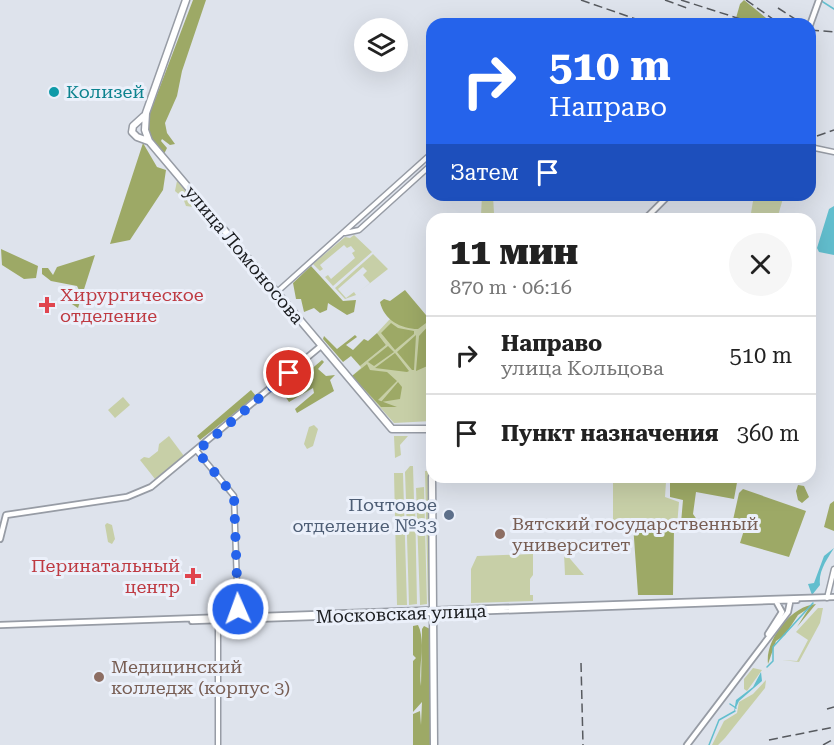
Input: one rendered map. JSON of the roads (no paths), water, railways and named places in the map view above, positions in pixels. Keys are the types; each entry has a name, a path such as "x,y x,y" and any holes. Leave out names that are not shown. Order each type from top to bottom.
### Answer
{"highway":[{"path":"141,137 145,129 146,113 186,0"},
{"path":"146,113 132,132 149,141"},
{"path":"136,124 143,125 145,129"},
{"name":"улица Ломоносова","path":"145,129 149,141 392,429 426,429"},
{"path":"432,483 435,745"}],"main road":[{"path":"813,18 819,2"},
{"path":"651,213 663,201"},
{"path":"0,539 6,515 141,493 197,451 321,346"},
{"name":"Московская улица","path":"0,626 434,610 774,603 802,598 834,597"},
{"path":"687,745 767,636 789,601"},
{"path":"767,636 788,612 789,601"},
{"name":"Московская улица","path":"522,609 789,601"},
{"path":"774,603 780,606 782,612"}],"street":[{"path":"816,148 834,152"},
{"path":"276,292 426,159"},
{"path":"345,233 359,230 426,169"},
{"path":"197,451 234,496 238,618"},
{"path":"827,598 834,569"},
{"path":"218,619 218,745"}],"water":[{"path":"834,206 834,255 819,252 817,248 829,209"},
{"path":"834,548 822,570 820,585 812,595 808,584 814,583 824,556"},
{"path":"761,672 762,681 739,701 734,712 736,700 753,687"}],"waterway":[{"path":"820,0 834,9"},
{"path":"767,667 773,661 773,647 813,603"},
{"path":"730,704 736,708"},
{"path":"709,745 719,720 735,711"}],"railway":[{"path":"581,0 633,18"},
{"path":"665,0 687,8"},
{"path":"681,0 737,18"},
{"path":"746,0 772,18"},
{"path":"778,8 794,18"},
{"path":"816,30 834,32"},
{"path":"817,136 834,130"},
{"path":"581,663 583,745"},
{"path":"827,709 834,707"},
{"path":"769,740 834,727"},
{"path":"823,745 834,739"}],"place":[{"name":"Колизей","path":"54,92"},
{"name":"Хирургическое отделение","path":"47,305"},
{"name":"Почтовое отделение №33","path":"449,515"},
{"name":"Вятский государственный университет","path":"500,534"},
{"name":"Перинатальный центр","path":"193,576"},
{"name":"Медицинский колледж (корпус 3)","path":"99,677"}]}
